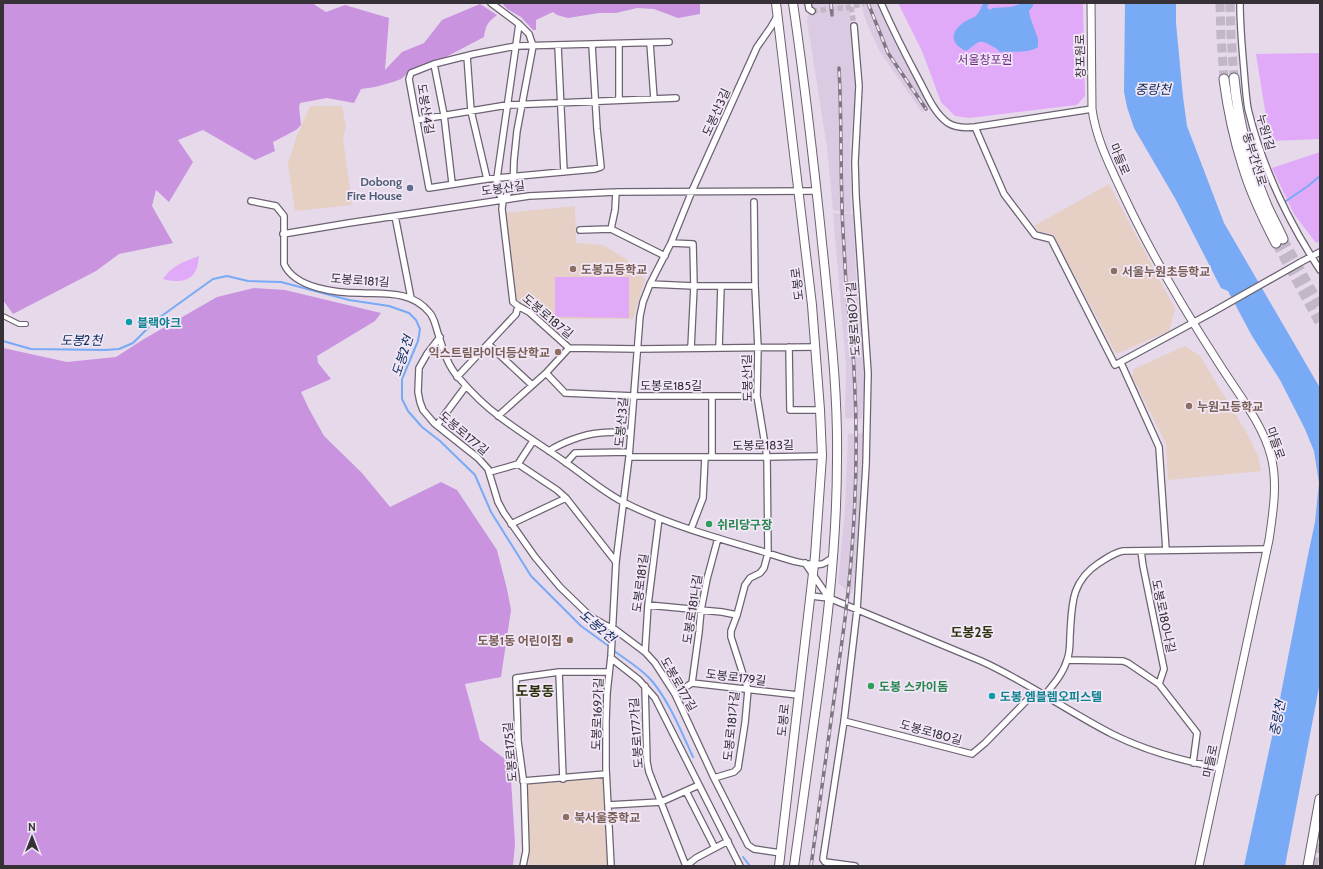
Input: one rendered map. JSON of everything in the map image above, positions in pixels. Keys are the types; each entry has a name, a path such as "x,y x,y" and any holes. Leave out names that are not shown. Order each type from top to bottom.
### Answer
{"highway":[{"name":"동부간선로","path":"1224,79 1232,126 1243,168 1259,208 1280,241 1251,160 1239,113 1234,78"},
{"path":"1308,866 1320,799"}],"main road":[{"name":"도봉로","path":"776,3 816,347 822,456 811,596 798,695 779,866"},
{"path":"793,3 817,191 832,347 837,458 834,557 830,598 820,683 794,862"}],"street":[{"path":"491,3 519,24 529,34 533,46 514,156 513,187 502,200 496,189 497,178 519,24"},
{"path":"808,3 812,11"},
{"path":"881,3 895,36 935,109 948,123 967,128 1092,109"},
{"name":"창포원로","path":"1091,3 1092,109"},
{"name":"누원1길","path":"1240,3 1244,78 1248,107 1255,133 1271,180 1303,243 1320,270"},
{"name":"도봉산3길","path":"612,630 616,562 624,503 640,316 643,302 650,284 671,243 692,191 757,47 778,15"},
{"name":"도봉로180가길","path":"854,26 859,86 854,162 868,388 865,480 857,610"},
{"name":"도봉산4길","path":"592,45 601,167 595,169 452,183 429,188 409,79 411,73 434,64 516,46 669,42"},
{"path":"650,43 654,99"},
{"path":"619,44 620,100"},
{"path":"558,46 564,172"},
{"path":"467,56 471,111 487,179"},
{"path":"434,64 444,115 452,183"},
{"path":"417,120 515,104 676,98"},
{"name":"마들로","path":"1092,109 1108,162 1142,232 1193,323 1258,425 1269,450 1273,469 1274,489 1272,518 1267,549 1199,866"},
{"path":"975,127 1004,194 1035,235 1051,239 1118,364 1159,446 1166,550"},
{"name":"도봉산길","path":"283,234 529,196 616,192 817,191"},
{"path":"611,229 615,210 616,192"},
{"name":"도봉로187길","path":"502,200 513,302 529,312 569,348 638,349 816,347"},
{"name":"도봉로181길","path":"251,201 276,206 284,216 284,264 300,281 313,286 334,290 401,295 419,302 431,314 450,365 457,377 498,416 614,497 624,503 659,518 718,538 805,563"},
{"name":"도봉산1길","path":"754,202 755,286 758,348 757,396 767,457 768,553"},
{"path":"395,216 411,298"},
{"path":"580,230 611,229 665,256"},
{"path":"671,243 693,244 694,286 691,348"},
{"path":"1118,364 1320,252"},
{"path":"650,284 755,286"},
{"path":"720,348 721,286"},
{"path":"457,377 516,314 518,306"},
{"path":"3,316 19,324 26,324"},
{"name":"도봉로177길","path":"440,337 420,365 418,378 419,397 425,413 437,425 478,458 490,472 498,502 511,524 543,567 577,605 591,617 645,652 655,663 675,694 714,778 749,847 754,850 780,855"},
{"path":"488,344 532,385"},
{"path":"789,347 790,410 820,410"},
{"path":"498,416 546,373 569,348"},
{"name":"도봉로185길","path":"546,373 565,392 634,396 757,396"},
{"path":"437,425 466,386"},
{"path":"712,396 712,457"},
{"path":"549,451 567,442 598,433 631,432"},
{"path":"490,472 518,464 533,441"},
{"path":"566,463 575,453 629,454"},
{"name":"도봉로183길","path":"629,454 705,457 822,456"},
{"path":"691,529 703,498 705,457"},
{"path":"518,464 557,490 566,498 616,562"},
{"path":"511,524 566,498"},
{"name":"도봉로181길","path":"645,652 648,605 659,518"},
{"name":"도봉로181나길","path":"692,683 701,610 707,579 718,538"},
{"path":"1044,696 1059,676 1067,660 1074,594 1085,574 1093,567 1116,552 1267,549"},
{"name":"도봉로180나길","path":"1141,551 1144,574 1164,669 1160,684"},
{"name":"도봉로181가길","path":"714,778 734,772 738,768 745,723 748,690 731,637 731,631 745,585 750,578 760,573 764,568 768,553"},
{"path":"805,563 822,564 834,557"},
{"path":"805,563 830,598"},
{"path":"811,596 830,598 981,660 1129,742 1168,756 1220,768"},
{"path":"648,605 722,612 737,615"},
{"path":"855,866 825,862 823,859 844,720 857,610"},
{"name":"도봉로169가길","path":"611,866 606,774 606,721 612,630"},
{"path":"611,657 645,685 655,698 740,866"},
{"path":"1067,660 1128,663 1160,684 1197,733 1193,762"},
{"path":"559,672 563,779"},
{"name":"도봉로175길","path":"523,866 526,851 523,781 518,741 516,678 559,672 609,672"},
{"name":"도봉로179길","path":"675,694 692,683 798,695"},
{"name":"도봉로177가길","path":"645,685 647,762 649,772 686,866"},
{"name":"도봉로180길","path":"844,720 972,754 985,743 1036,691"},
{"path":"523,781 563,779 606,774"},
{"path":"608,805 661,802 700,785"},
{"path":"686,791 715,848"},
{"path":"686,866 696,858 728,841"}],"shaded area":[{"path":"3,3 312,3 326,12 345,5 389,18 385,70 402,52 424,43 442,20 480,4 497,15 488,24 484,37 444,58 437,59 430,65 408,73 401,79 375,87 361,89 354,103 327,98 300,103 301,125 296,130 273,142 275,151 255,160 203,130 178,140 193,162 169,202 156,190 152,206 173,243 119,254 96,271 13,314 3,300"},
{"path":"502,3 700,3 700,14 678,18 654,9 637,8 616,13 599,13 568,18 557,15 553,12 536,20 536,30 533,30 521,17 507,9"},
{"path":"809,3 849,3 856,99 850,143 851,213 833,210 827,147 807,21"},
{"path":"860,3 879,3 896,45 931,105 922,112 880,52 868,26"},
{"path":"310,106 342,106 346,127 343,138 352,205 295,211 288,164 296,138"},
{"name":"서울누원초등학교","path":"1109,184 1175,309 1169,331 1116,354 1053,234 1039,231 1034,226"},
{"name":"도봉고등학교","path":"575,206 576,243 603,245 626,259 645,279 633,319 541,319 514,297 505,213"},
{"path":"833,213 853,214 857,294 865,368 862,419 845,418 846,365"},
{"path":"254,288 285,290 381,313 375,321 317,356 318,363 331,379 301,392 309,409 324,436 362,473 390,507 441,482 457,490 497,550 511,610 501,677 465,684 480,740 510,763 515,844 513,866 3,866 3,348 67,362 116,357 217,297"},
{"name":"누원고등학교","path":"1185,346 1200,356 1249,437 1258,456 1261,471 1168,480 1166,444 1132,376 1134,369"},
{"path":"864,433 855,577 852,594 838,583 845,510 848,434"},
{"name":"북서울중학교","path":"603,778 607,866 529,866 524,785"}],"green space":[{"name":"서울창포원","path":"898,3 1083,3 1085,96 1076,105 970,118 955,116 941,102 922,51"},
{"path":"1320,53 1320,139 1270,141 1256,54"},
{"path":"1320,152 1320,241 1316,243 1294,214 1272,168"},
{"path":"199,256 196,270 189,278 180,281 163,279 174,267"},
{"path":"555,277 629,277 629,318 555,317"}],"water":[{"path":"983,3 989,3 987,7 990,10 993,8 1011,7 1023,3 1033,3 1033,6 1029,11 1038,39 1038,47 1029,51 1000,52 987,43 978,42 966,51 960,48 954,40 957,28 975,17"},
{"name":"중랑천","path":"1125,3 1176,3 1176,23 1187,126 1224,223 1320,388 1320,682 1285,866 1244,866 1278,709 1315,522 1319,483 1314,451 1305,429 1280,380 1252,336 1228,291 1221,288 1176,200 1134,128 1124,92"}],"waterway":[{"path":"1286,201 1320,176"},
{"name":"도봉2천","path":"3,341 31,349 119,349 133,343 156,320 213,279 227,276 248,281 281,282 349,300 389,306 409,313 416,320 420,329 418,341 402,379 402,399 408,411 422,427 440,441 475,475 491,512 531,576 581,626 610,647"},
{"name":"도봉2천","path":"613,650 633,664 652,681 664,698 675,718 693,757"},
{"name":"도봉2천","path":"743,857 750,866"}],"tunnel":[{"path":"812,11 851,7 864,3"},
{"path":"1220,3 1224,79"},
{"path":"1230,3 1234,78"},
{"path":"851,7 854,26"},
{"path":"1283,239 1320,305"},
{"path":"1276,243 1320,324"},
{"path":"1313,866 1320,830"}],"railway":[{"path":"831,3 832,15"},
{"path":"868,3 888,53 926,109"},
{"path":"811,866 845,619 854,526 856,464 855,401 843,231 839,68"}],"place":[{"name":"Dobong Fire House","path":"410,188"},
{"name":"도봉고등학교","path":"573,269"},
{"name":"서울누원초등학교","path":"1114,271"},
{"name":"블랙야크","path":"129,322"},
{"name":"익스트림라이더등산학교","path":"558,352"},
{"name":"누원고등학교","path":"1189,406"},
{"name":"쉬리당구장","path":"709,524"},
{"name":"도봉1동 어린이집","path":"570,640"},
{"name":"도봉 스카이돔","path":"871,686"},
{"name":"도봉 엠블렘오피스텔","path":"992,696"},
{"name":"북서울중학교","path":"566,817"}],"district":[{"name":"도봉2동","path":"972,632"},
{"name":"도봉동","path":"535,691"}]}
